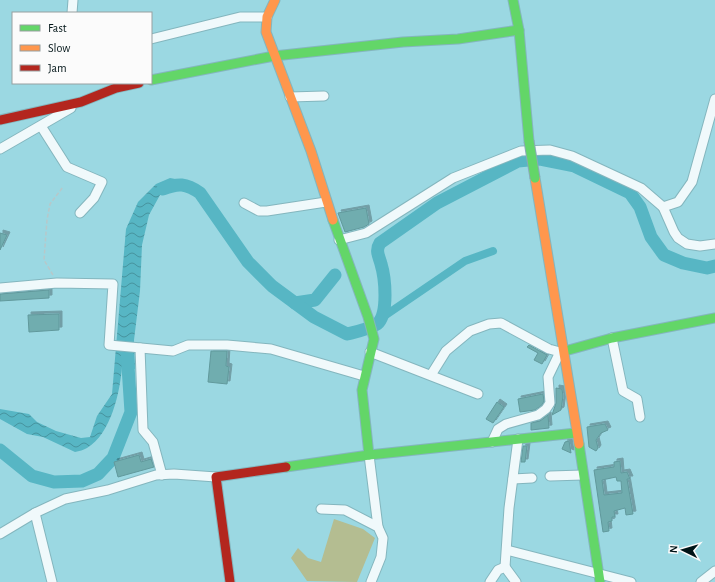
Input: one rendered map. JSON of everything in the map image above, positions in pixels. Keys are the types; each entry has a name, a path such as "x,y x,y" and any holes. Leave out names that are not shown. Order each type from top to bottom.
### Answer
{"main road":[{"path":"275,0 267,18 266,32 311,151 326,202 368,317 374,339 364,376 362,390 369,455"},
{"path":"513,0 519,30 529,141 599,578"},
{"path":"152,80 274,56 403,42 458,39 519,30"},
{"path":"0,120 81,102 116,85 128,84"},
{"path":"562,351 612,338 715,318"},
{"path":"230,582 216,477 369,455 576,433"}],"street":[{"path":"72,12 74,0"},
{"path":"152,39 240,17 267,18"},
{"path":"290,97 324,96"},
{"path":"663,207 678,202 692,182 715,99"},
{"path":"0,149 81,102"},
{"path":"41,126 67,167 102,182 94,198 80,213"},
{"path":"339,240 366,233 453,178 521,151 550,150 572,156 641,188 663,207 674,232 687,244 700,246 715,244"},
{"path":"244,203 259,211 267,211 326,202"},
{"path":"0,288 56,282 112,284 109,345 173,351 188,345 227,345 271,349 364,376"},
{"path":"431,375 446,351 470,331 489,324 502,322 549,349 562,351 548,376 550,403 546,409 538,415 506,424 498,429 492,442"},
{"path":"612,338 623,391 637,399 640,417"},
{"path":"138,347 143,430 153,442 162,475"},
{"path":"370,352 478,394"},
{"path":"516,582 505,566 518,439"},
{"path":"369,455 378,527 383,538 381,557 371,582"},
{"path":"0,534 35,513 64,499 108,490 162,475 174,474 216,477"},
{"path":"550,476 583,475"},
{"path":"513,479 532,478"},
{"path":"321,508 345,510 378,527"},
{"path":"35,513 52,582"},
{"path":"507,550 599,578 631,582"},
{"path":"490,582 498,570 505,566"},
{"path":"701,582 715,571"}],"path":[{"path":"56,282 44,260 47,220 50,204 63,187"}],"green space":[{"path":"334,519 363,529 375,538 357,582 307,581 291,558 298,548 308,558 321,562"}],"water":[{"path":"170,178 181,180 176,190 160,195 149,215 142,245 140,291 134,340 135,369 122,367 113,412 102,433 95,442 87,448 75,452 43,437 27,434 0,419 0,409 29,414 37,422 56,431 81,438 90,437 97,416 112,394 126,229 138,202 156,184"}],"building":[{"path":"366,208 369,224 364,227 345,232 338,213"},
{"path":"0,233 7,235 0,250"},
{"path":"49,290 49,298 0,301 0,294"},
{"path":"59,314 59,330 29,332 28,315"},
{"path":"529,345 547,355 542,364 534,360 538,353 527,347"},
{"path":"211,351 227,351 226,366 229,367 227,384 208,382"},
{"path":"556,388 562,389 563,396 561,410 552,415 556,403"},
{"path":"543,394 544,401 542,405 535,410 520,412 518,399"},
{"path":"497,402 504,407 493,423 486,419"},
{"path":"548,415 549,428 531,430 531,423 540,421"},
{"path":"605,424 608,430 601,433 596,440 598,448 596,451 589,447 587,427"},
{"path":"569,441 571,453 562,449 565,442"},
{"path":"523,446 527,446 525,462 521,462"},
{"path":"139,455 141,462 151,459 154,467 118,477 114,462"},
{"path":"620,461 621,473 627,472 630,479 627,479 633,514 626,515 625,508 614,511 615,517 612,517 612,521 608,522 609,531 603,532 594,470 614,467 614,462","holes":["616,477 617,481 621,481 622,493 604,495 602,480"]}],"waterway":[{"path":"295,303 314,317 347,334 374,326 381,319 385,304 384,277 378,256 380,243 437,203 518,161 539,159 574,166 630,193 640,207 651,237 664,255 683,263 707,268 715,266"},
{"path":"163,189 182,185 190,187 200,193 248,262 272,286 295,303 315,300 335,275"},
{"path":"380,319 465,261 493,251"},
{"path":"0,450 32,476 54,482 82,481 98,474 113,458 131,412 127,351"}],"traffic: fast":[{"path":"513,0 519,30"},
{"path":"152,80 274,56 403,42 458,39 519,30 529,141"},
{"path":"529,141 535,178"},
{"path":"333,220 368,317 374,339 362,390 369,455"},
{"path":"565,351 612,338 715,318"},
{"path":"286,467 369,455 576,433"},
{"path":"579,444 600,582"}],"traffic: slow":[{"path":"275,0 267,17 266,32 311,151 333,220"},
{"path":"535,178 579,444"}],"traffic: jam":[{"path":"0,120 81,102 116,88 134,84"},
{"path":"230,582 216,477 286,467"}]}
